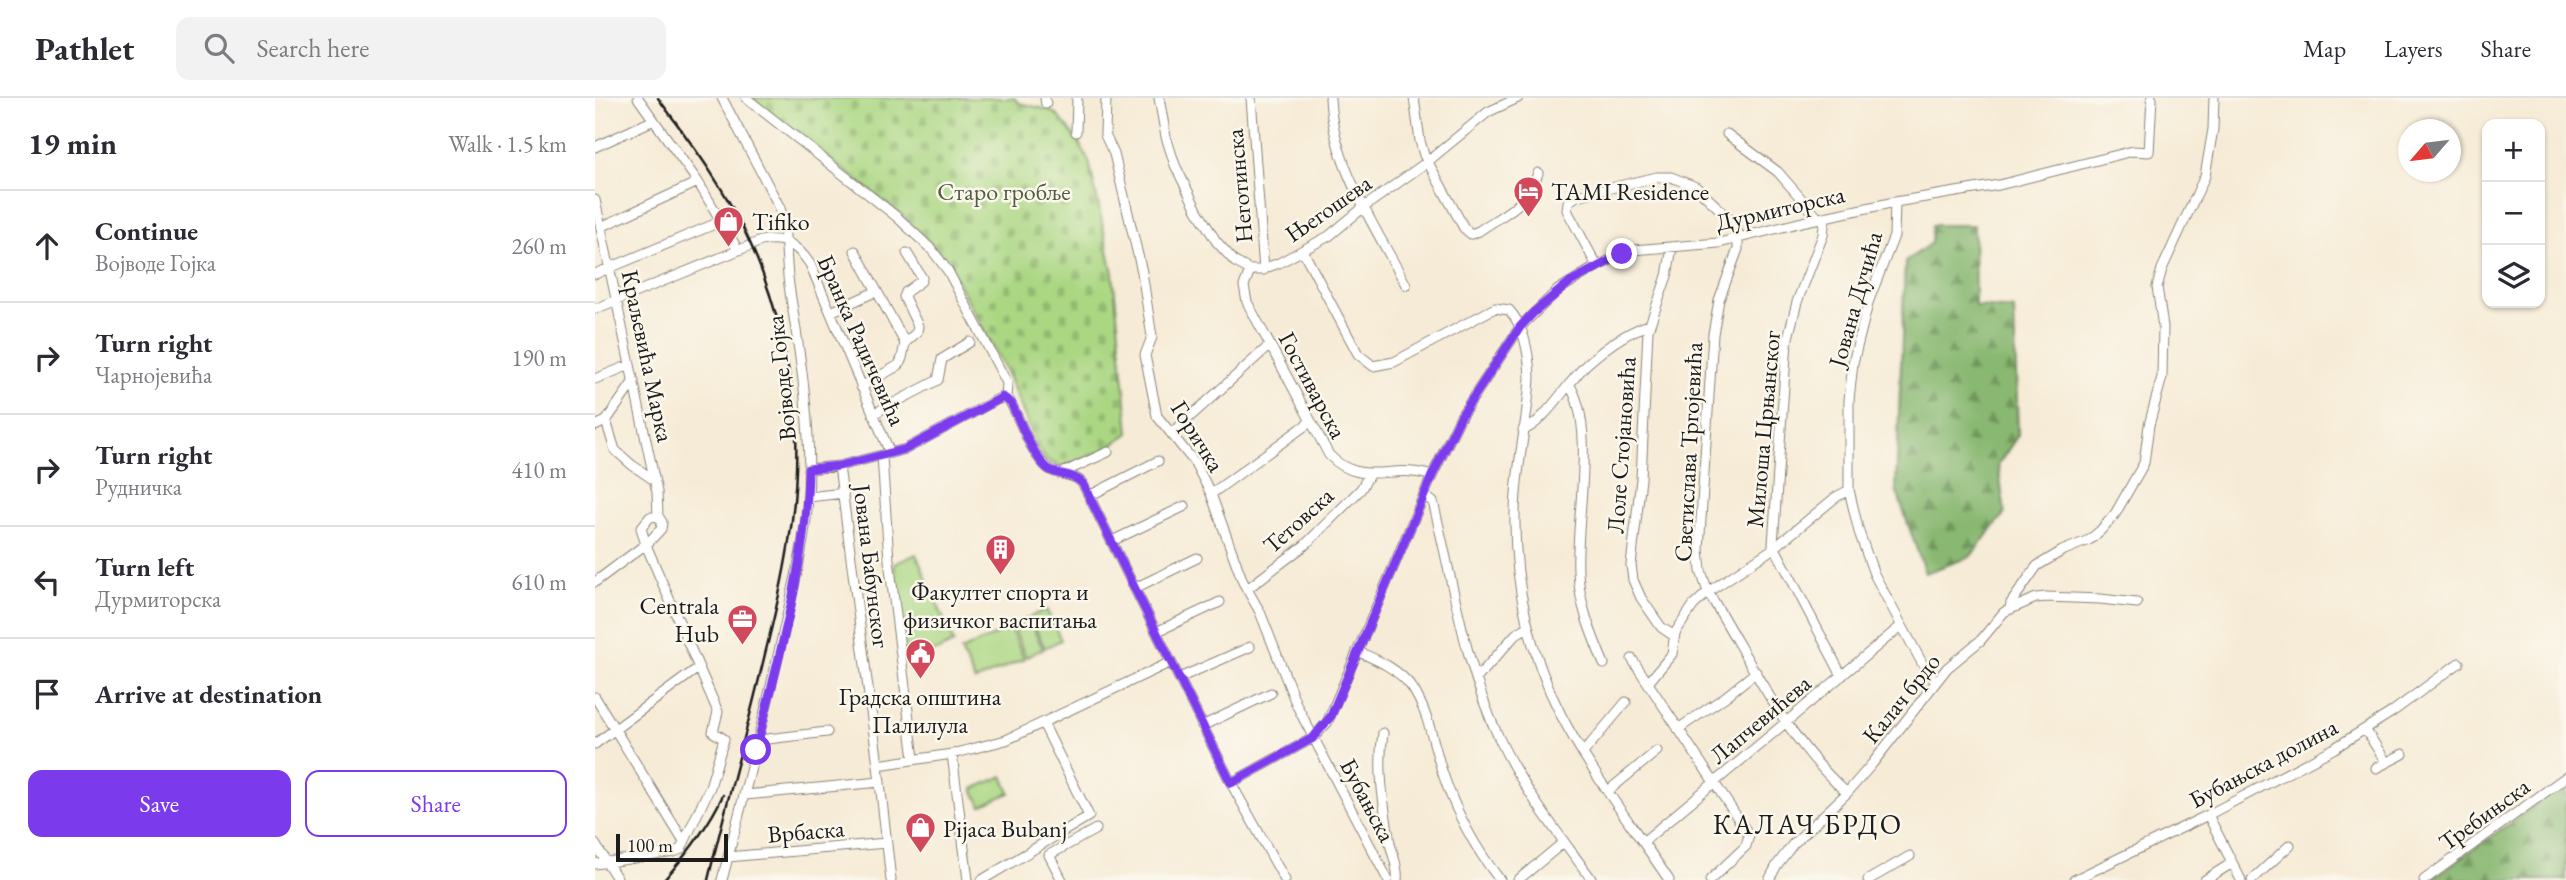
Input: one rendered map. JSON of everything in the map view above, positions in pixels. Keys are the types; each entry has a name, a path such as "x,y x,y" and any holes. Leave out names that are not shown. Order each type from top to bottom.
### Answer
{"street":[{"path":"638,98 698,182 738,250"},
{"name":"Бранка Радичевића","path":"722,98 780,208 785,225 785,241 795,246 810,264 873,414 886,455 890,560 913,760"},
{"path":"746,98 897,217 932,250 948,271 1007,383 1003,398 906,449 839,466 808,469"},
{"path":"1076,132 1077,98"},
{"name":"Горичка","path":"1106,98 1106,139 1116,158 1142,272 1152,337 1145,355 1156,411 1160,420 1191,455 1211,494 1247,589 1260,612 1279,665 1313,738"},
{"path":"1159,98 1168,144 1187,192 1224,251 1235,262 1250,270"},
{"name":"Неготинска","path":"1251,98 1264,270"},
{"path":"1330,98 1333,130 1339,150 1364,207 1406,285"},
{"path":"1414,98 1420,141 1427,162 1464,228 1471,233 1479,231 1525,200 1534,187 1538,173"},
{"name":"Његошева","path":"1250,270 1264,270 1329,236 1488,112 1518,98"},
{"name":"Дурмиторска","path":"1231,783 1313,738 1331,716 1432,476 1461,416 1520,327 1547,299 1597,266 1633,250 1711,244 1895,202 1999,185 2140,150 2149,152 2152,98"},
{"path":"2010,609 2011,603 2037,566 2062,551 2089,540 2100,531 2115,514 2144,463 2149,425 2162,377 2163,327 2157,287 2167,258 2205,176 2213,130 2214,98"},
{"path":"595,147 654,120"},
{"path":"1727,134 1778,172 1821,218"},
{"path":"1597,266 1567,210 1569,202 1577,196 1657,177 1683,180 1701,191 1734,223 1739,238"},
{"path":"601,227 698,182"},
{"name":"Краљевића Марка","path":"595,200 655,480 658,516 663,522 662,527 646,545"},
{"name":"Јована Дучића","path":"1895,202 1894,236 1869,300 1853,363 1849,400 1849,490 1866,556 1901,626 1935,681"},
{"name":"Милоша Црњанског","path":"1821,218 1825,228 1797,302 1787,342 1774,548 1842,676"},
{"path":"595,274 722,221"},
{"name":"Светислава Тргојевића","path":"1739,238 1738,249 1716,313 1713,334 1699,550 1702,571 1708,592 1785,723 1818,765 1847,793"},
{"path":"595,309 738,250 768,240 785,241"},
{"name":"Војводе Гојка","path":"722,880 745,795 800,558 808,497 803,369 786,270 785,241"},
{"name":"Лоле Стојановића","path":"1672,247 1667,276 1649,325 1641,479 1632,572 1636,588 1647,607 1661,627 1674,636"},
{"path":"855,251 905,343"},
{"path":"1303,251 1358,354 1373,366 1394,362 1497,308 1509,310 1520,327 1530,377 1516,493 1515,542 1517,574 1528,626 1552,695 1584,753 1669,880"},
{"path":"861,387 899,365 905,343 917,331 918,326 904,295 922,280 907,253"},
{"name":"Гостиварска","path":"1250,270 1245,280 1244,294 1332,459 1351,471 1370,475 1411,470 1432,476"},
{"path":"831,312 877,291"},
{"path":"1523,430 1538,422 1587,364 1649,325"},
{"path":"873,414 938,380 941,359 970,342"},
{"path":"1172,433 1270,345"},
{"path":"595,379 630,365"},
{"path":"595,426 605,421 634,381"},
{"path":"1569,384 1580,412 1584,470 1577,546 1580,592 1589,627 1604,664"},
{"path":"1003,398 1011,403 1041,462 1048,469 1078,478 1089,496 1231,783 1285,880"},
{"name":"Краљевића Марка","path":"605,421 615,450 655,480"},
{"path":"1211,494 1310,422"},
{"path":"1061,474 1108,452"},
{"path":"1089,496 1158,461"},
{"name":"Јована Бабунског","path":"839,466 879,765 891,880"},
{"name":"Тетовска","path":"1247,589 1305,545 1361,489 1370,475"},
{"path":"1648,683 1675,649 1674,636 1688,612 1708,592 1774,548 1836,497 1849,490"},
{"path":"808,497 843,494"},
{"path":"1424,495 1431,499 1434,507 1477,678 1506,753 1530,794 1592,880"},
{"path":"1112,541 1185,506"},
{"path":"595,864 681,849 711,787 724,739 713,732 718,712 646,545 641,528 650,517 658,516"},
{"path":"595,582 646,545"},
{"path":"1135,588 1198,558"},
{"name":"Калач брдо","path":"1769,880 1793,844 1847,793 1935,681 1981,640 2000,616 2010,609 2046,597 2100,598 2137,603"},
{"path":"1156,632 1220,602"},
{"path":"1477,678 1516,634 1528,626"},
{"name":"Лапчевићева","path":"1643,842 1901,626"},
{"path":"1179,678 1250,647"},
{"path":"1357,651 1392,667 1415,692 1458,813 1500,880"},
{"path":"1632,659 1748,832 1747,846 1710,880"},
{"path":"879,765 952,754 1006,740 1171,662"},
{"name":"Бубањска долина","path":"2074,880 2208,815 2333,749 2459,663"},
{"path":"595,744 698,668"},
{"path":"1678,729 1756,672"},
{"path":"1202,726 1271,693"},
{"path":"595,696 684,842"},
{"path":"1584,753 1626,702"},
{"path":"982,880 1089,816 1043,723"},
{"path":"2365,729 2386,762"},
{"path":"758,740 827,732"},
{"path":"1383,733 1381,777 1397,880"},
{"name":"Бубањска","path":"1313,738 1388,880"},
{"path":"1608,791 1657,751"},
{"path":"952,754 968,880"},
{"path":"2377,768 2403,754"},
{"name":"Требињска","path":"2424,880 2566,777"},
{"path":"745,795 880,782"},
{"path":"2208,815 2241,880"},
{"path":"1062,880 1049,855 1096,829"},
{"path":"1518,880 1565,842"},
{"name":"Врбаска","path":"728,857 886,843"},
{"path":"595,844 618,880"},
{"path":"2252,880 2290,845"},
{"path":"1868,880 1910,856"},
{"path":"2205,880 2232,863"}],"green space":[{"name":"Старо гробље","path":"751,98 1014,98 1019,103 1049,110 1058,116 1077,139 1089,161 1113,274 1129,433 1103,451 1063,467 1047,461 1038,448 1006,371 944,257 903,216"},
{"path":"1932,225 1974,225 1975,306 2014,309 2018,435 1998,465 2005,513 1970,557 1925,573 1896,489 1905,262 1931,243"},
{"path":"916,554 954,643 910,663 905,661 894,564"},
{"path":"1046,609 1061,640 1045,648 1030,617"},
{"path":"1028,618 1043,649 1026,657 1012,626"},
{"path":"1010,628 1024,659 975,681 961,651"},
{"path":"1003,776 1010,793 981,806 973,789"},
{"path":"2566,783 2566,880 2430,880"}],"railway":[{"path":"658,98 720,187 751,245 782,338 796,435 795,490 784,573 708,880"},
{"path":"664,880 697,839 723,795"}],"place":[{"name":"TAMI Residence","path":"1528,218"},
{"name":"Tifiko","path":"729,248"},
{"name":"Факултет спорта и физичког васпитања","path":"1000,576"},
{"name":"Centrala Hub","path":"742,646"},
{"name":"Градска општина Палилула","path":"920,681"},
{"name":"Pijaca Bubanj","path":"920,855"}],"district":[{"name":"КАЛАЧ БРДО","path":"1808,824"}],"route":[{"path":"756,750 802,548 808,497 808,469 839,466 906,449 1003,397 1011,403 1045,466 1056,473 1078,478 1083,484 1231,783 1313,738 1331,716 1432,476 1461,416 1520,327 1533,313 1570,282 1622,254"}]}
